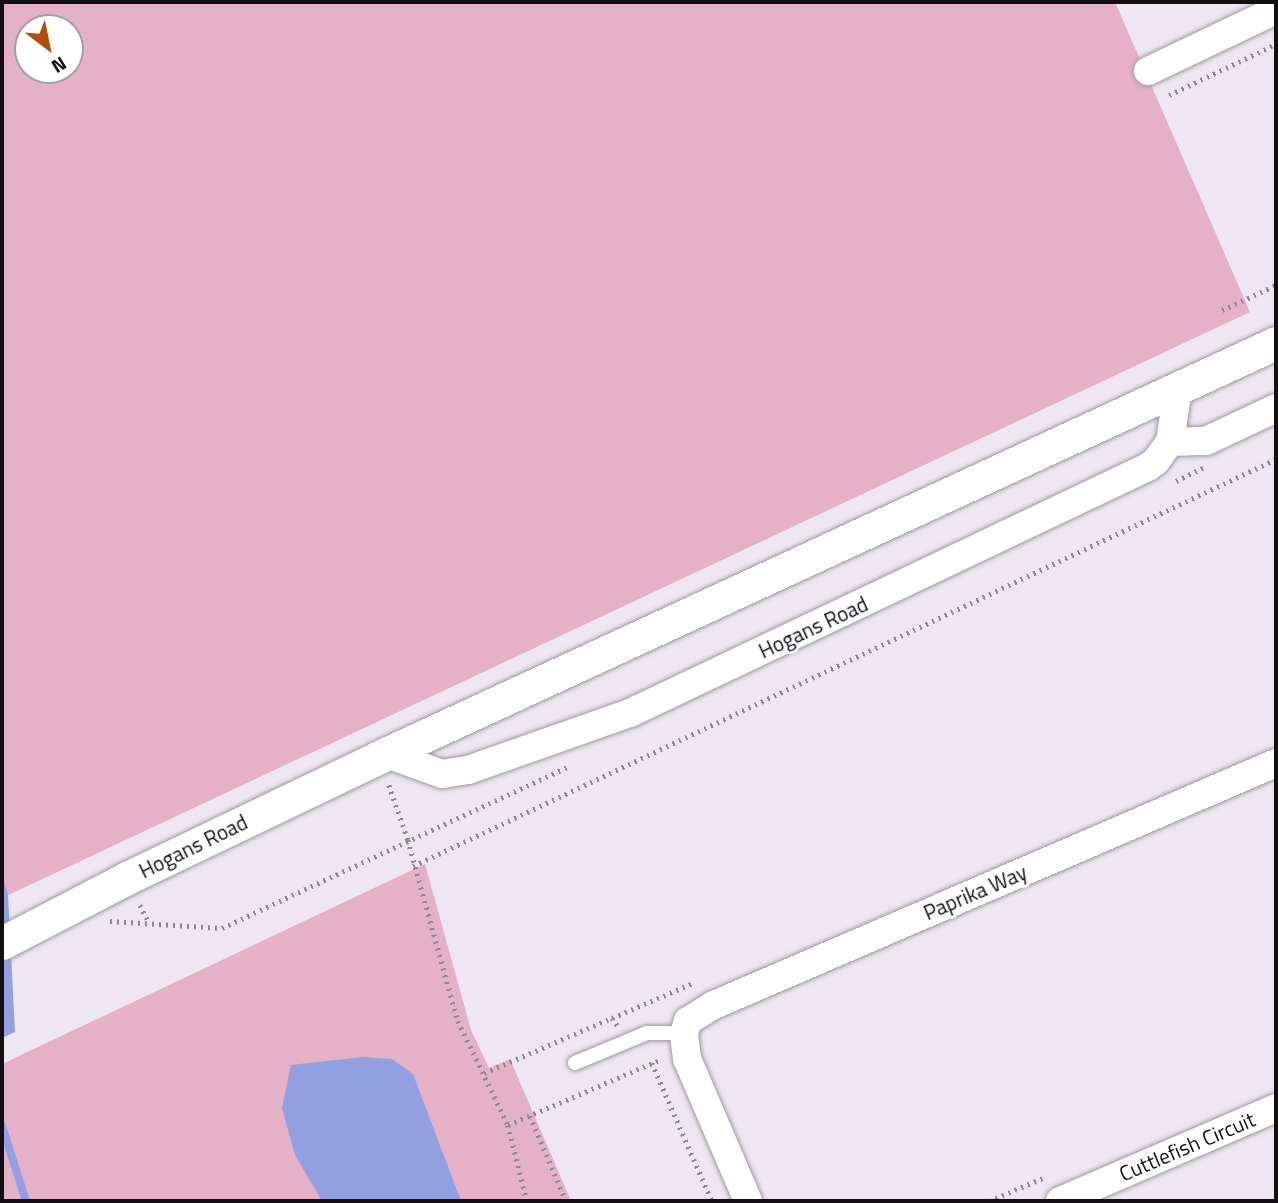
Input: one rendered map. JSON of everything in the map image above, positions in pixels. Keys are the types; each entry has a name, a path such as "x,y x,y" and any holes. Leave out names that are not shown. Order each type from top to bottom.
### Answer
{"street":[{"path":"1148,71 1276,10"},
{"name":"Hogans Road","path":"2,943 127,878 388,769 1178,388 1276,344"},
{"path":"1178,388 1170,442 1206,441 1276,408"},
{"name":"Hogans Road","path":"388,769 442,774 468,770 591,729 1137,473 1156,461 1170,442"},
{"name":"Paprika Way","path":"684,1041 688,1021 714,1005 1276,763"},
{"path":"684,1041 748,1201"},
{"name":"Cuttlefish Circuit","path":"1060,1201 1276,1108"}],"lane":[{"path":"575,1063 647,1033 684,1041"}],"path":[{"path":"1170,95 1276,44"},
{"path":"1222,310 1276,285"},
{"path":"413,866 1276,459"},
{"path":"388,769 458,1021 509,1125 527,1201"},
{"path":"149,923 222,928 408,840"},
{"path":"484,1073 612,1018 628,1040"},
{"path":"509,1125 652,1063 684,1041"},
{"path":"652,1063 712,1201"},
{"path":"530,1116 566,1201"}],"shaded area":[{"path":"2,2 1115,2 1250,312 2,898"},
{"path":"425,864 471,1030 489,1068 510,1059 571,1201 2,1201 2,1064"}],"water":[{"path":"2,875 8,895 15,1032 2,1038"},
{"path":"363,1057 392,1059 413,1074 461,1201 322,1201 295,1155 282,1108 291,1065"}],"waterway":[{"path":"2,1126 26,1201"}]}
